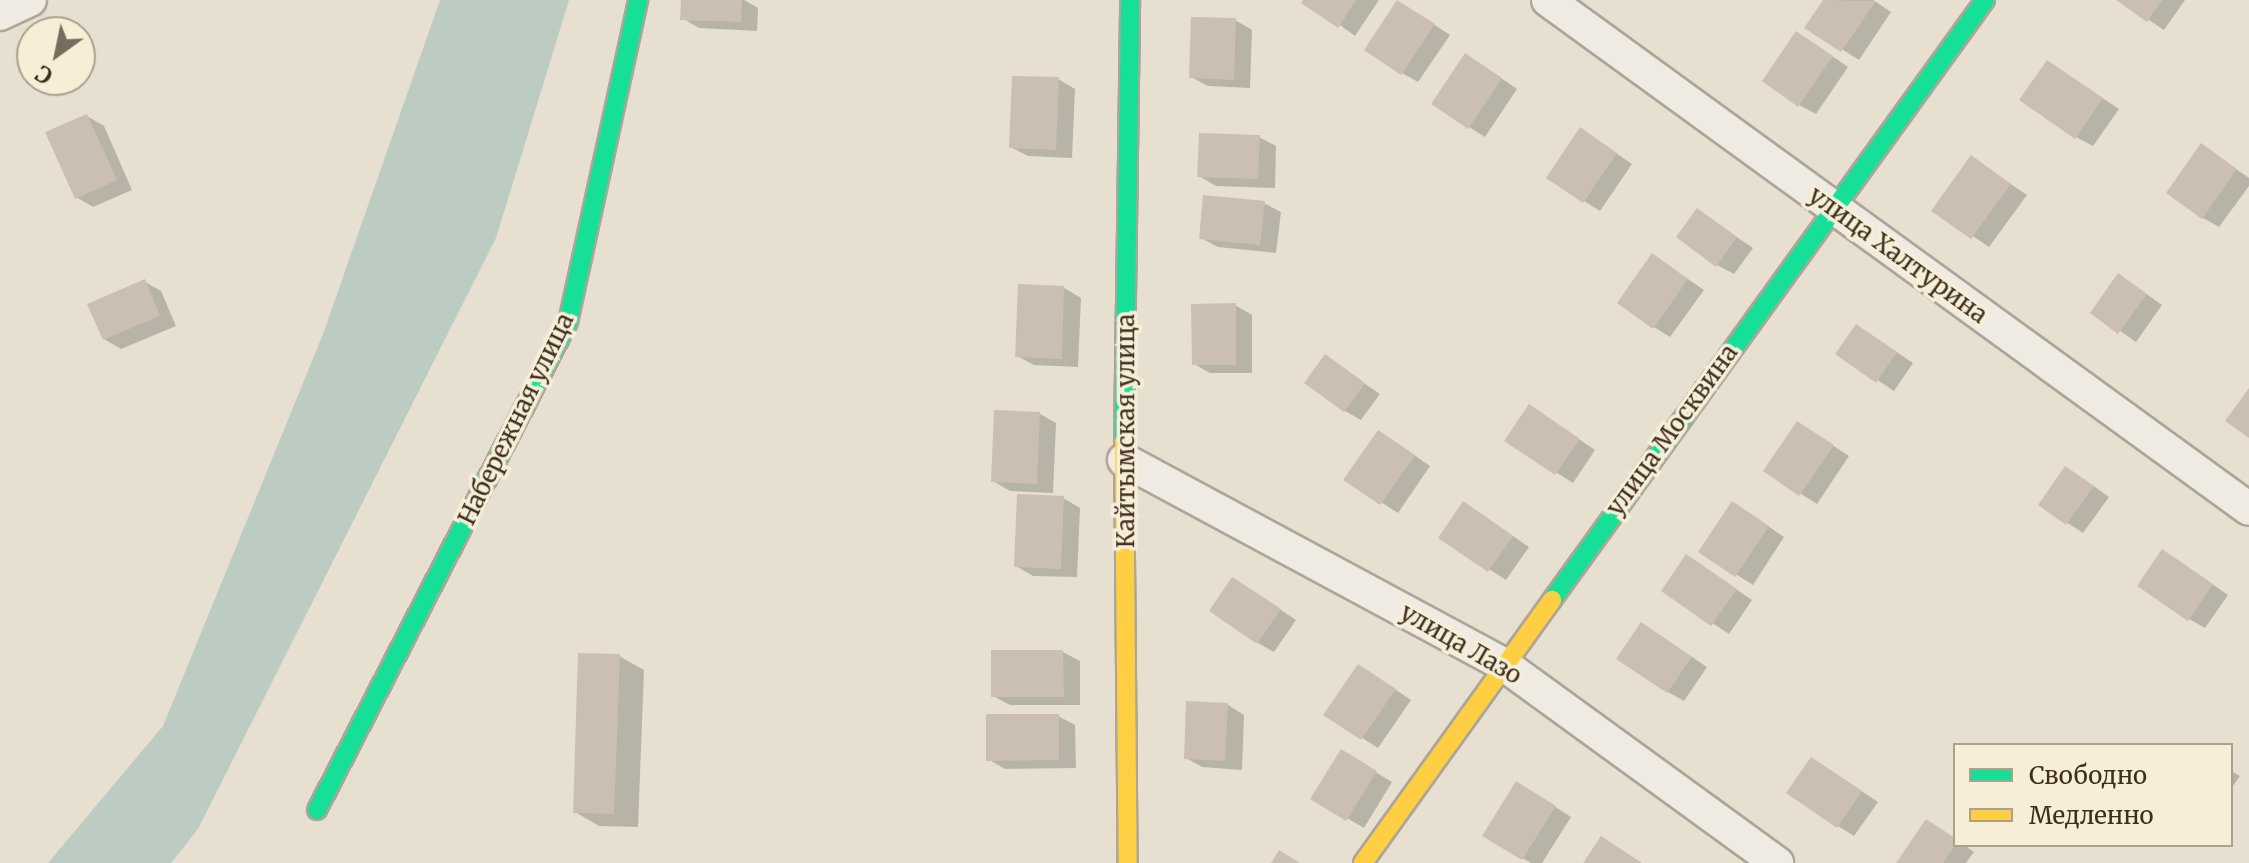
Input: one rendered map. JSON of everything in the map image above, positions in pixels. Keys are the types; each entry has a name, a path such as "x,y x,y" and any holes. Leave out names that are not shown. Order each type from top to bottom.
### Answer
{"street":[{"path":"0,14 30,0"},
{"name":"Набережная улица","path":"317,810 568,322 638,0"},
{"name":"Кайтымская улица","path":"1128,863 1124,460 1130,0"},
{"name":"улица Халтурина","path":"1548,0 2249,509"},
{"name":"улица Москвина","path":"1363,863 1503,664 1985,0"},
{"name":"улица Лазо","path":"1124,460 1503,664 1777,863"}],"shaded area":[{"path":"440,0 569,0 496,238 198,829 171,863 48,863 163,726 323,334"}],"building":[{"path":"681,0 742,0 741,22 680,20"},
{"path":"1303,0 1356,0 1338,28 1301,3"},
{"path":"1397,0 1435,24 1401,75 1364,50"},
{"path":"1823,0 1876,1 1841,52 1804,28"},
{"path":"2116,0 2162,0 2147,22"},
{"path":"1191,17 1236,18 1234,80 1189,78"},
{"path":"1796,31 1833,56 1798,107 1762,81"},
{"path":"1465,53 1502,78 1468,129 1431,104"},
{"path":"2047,60 2103,98 2075,139 2019,100"},
{"path":"1012,76 1059,77 1056,150 1009,148"},
{"path":"87,114 117,180 75,199 45,132"},
{"path":"1580,127 1617,153 1583,203 1546,178"},
{"path":"1199,133 1260,135 1258,179 1197,177"},
{"path":"2201,143 2237,169 2202,219 2166,193"},
{"path":"1971,155 2011,184 1971,239 1931,211"},
{"path":"1203,195 1265,201 1260,245 1199,239"},
{"path":"1697,208 1737,237 1716,267 1676,237"},
{"path":"1652,253 1688,279 1653,329 1617,303"},
{"path":"2118,273 2147,294 2118,334 2090,313"},
{"path":"145,279 160,316 103,340 87,304"},
{"path":"1018,284 1064,286 1062,359 1015,357"},
{"path":"1236,303 1236,365 1192,365 1191,304"},
{"path":"1856,324 1897,352 1876,383 1835,354"},
{"path":"1325,354 1365,383 1344,412 1304,383"},
{"path":"2249,388 2249,438 2225,421"},
{"path":"1529,404 1580,439 1555,475 1504,441"},
{"path":"994,410 1040,412 1037,484 991,482"},
{"path":"1797,421 1834,445 1799,496 1763,471"},
{"path":"1378,430 1415,455 1380,505 1343,480"},
{"path":"2065,466 2094,486 2066,525 2038,505"},
{"path":"1017,494 1064,496 1061,569 1014,567"},
{"path":"1463,501 1513,536 1488,572 1438,538"},
{"path":"1732,501 1769,526 1735,577 1698,552"},
{"path":"2162,549 2213,584 2188,621 2137,586"},
{"path":"1686,554 1737,589 1711,626 1661,591"},
{"path":"1232,577 1281,609 1257,644 1209,611"},
{"path":"1641,622 1692,657 1667,693 1616,659"},
{"path":"991,650 1063,650 1064,697 991,697"},
{"path":"578,653 620,654 614,814 573,813"},
{"path":"1358,664 1396,689 1361,740 1323,715"},
{"path":"1186,701 1228,703 1225,761 1184,759"},
{"path":"986,714 1059,714 1059,760 986,761"},
{"path":"1341,749 1377,771 1346,821 1310,799"},
{"path":"1811,757 1862,791 1837,828 1786,793"},
{"path":"1516,781 1556,806 1522,860 1482,836"},
{"path":"1926,819 1953,837 1954,847 1943,863 1896,863"},
{"path":"1601,836 1642,863 1583,863"},
{"path":"1279,850 1300,863 1271,863"}],"traffic: fast":[{"path":"317,810 568,322 638,0"},
{"path":"1124,442 1130,0"},
{"path":"1552,600 1985,0"}],"traffic: slow":[{"path":"1124,442 1128,863"},
{"path":"1363,863 1552,600"}]}
